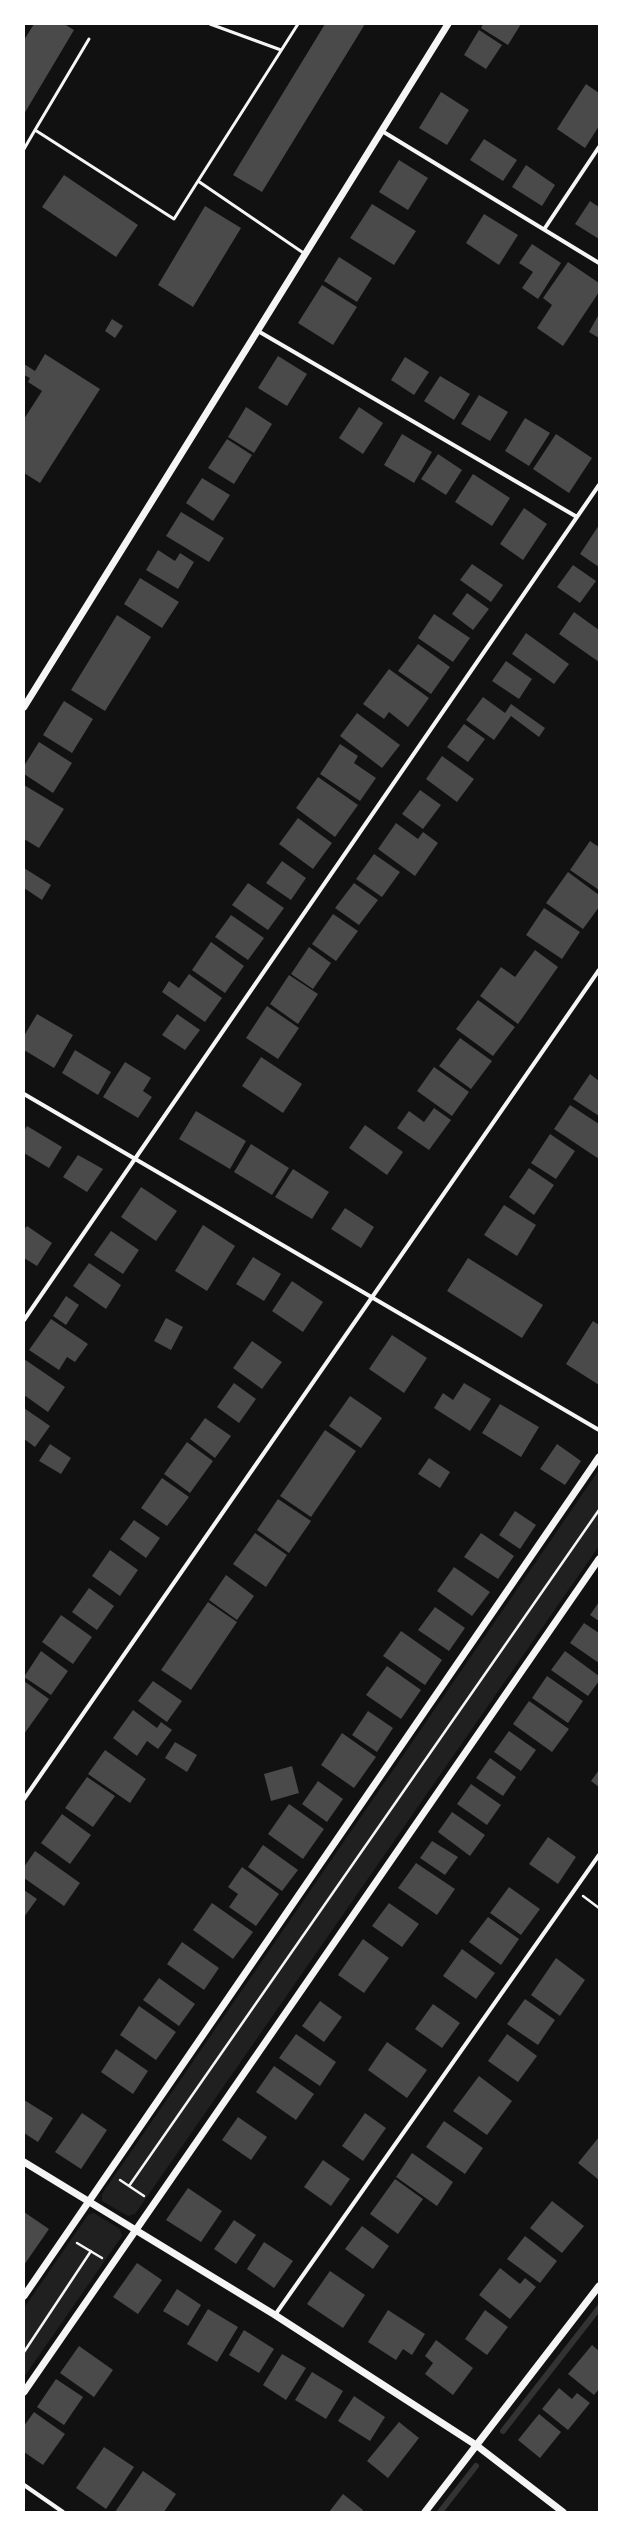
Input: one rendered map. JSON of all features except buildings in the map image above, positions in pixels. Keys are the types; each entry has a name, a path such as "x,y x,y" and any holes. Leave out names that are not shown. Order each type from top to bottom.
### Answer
{"street":[{"path":"24,707 448,24"},
{"path":"382,131 599,262"},
{"path":"545,228 599,147"},
{"path":"258,330 577,517"},
{"path":"24,1320 599,485"},
{"path":"24,1799 599,970"},
{"path":"24,1094 136,1157 599,1430"},
{"path":"24,2296 599,1457"},
{"path":"24,2392 599,1559"},
{"path":"275,2315 599,1855"},
{"path":"24,2162 275,2315 476,2445 564,2512"},
{"path":"424,2512 599,2286"},
{"path":"24,2485 63,2512"}],"lane":[{"path":"210,24 281,50"},
{"path":"35,130 174,219 298,24"},
{"path":"24,148 89,39"},
{"path":"198,181 305,254"}],"path":[{"path":"129,2186 599,1510"},
{"path":"575,1890 599,1908"},
{"path":"109,2172 154,2204"},
{"path":"65,2236 112,2264"},
{"path":"24,2352 90,2251"}],"shaded area":[{"path":"599,1470 599,1546 135,2214 128,2216 102,2201 102,2194"},
{"path":"94,2213 120,2229 122,2236 24,2377 24,2308 88,2215"}],"waterway":[{"path":"503,2431 599,2308"},
{"path":"440,2512 476,2466"}]}
